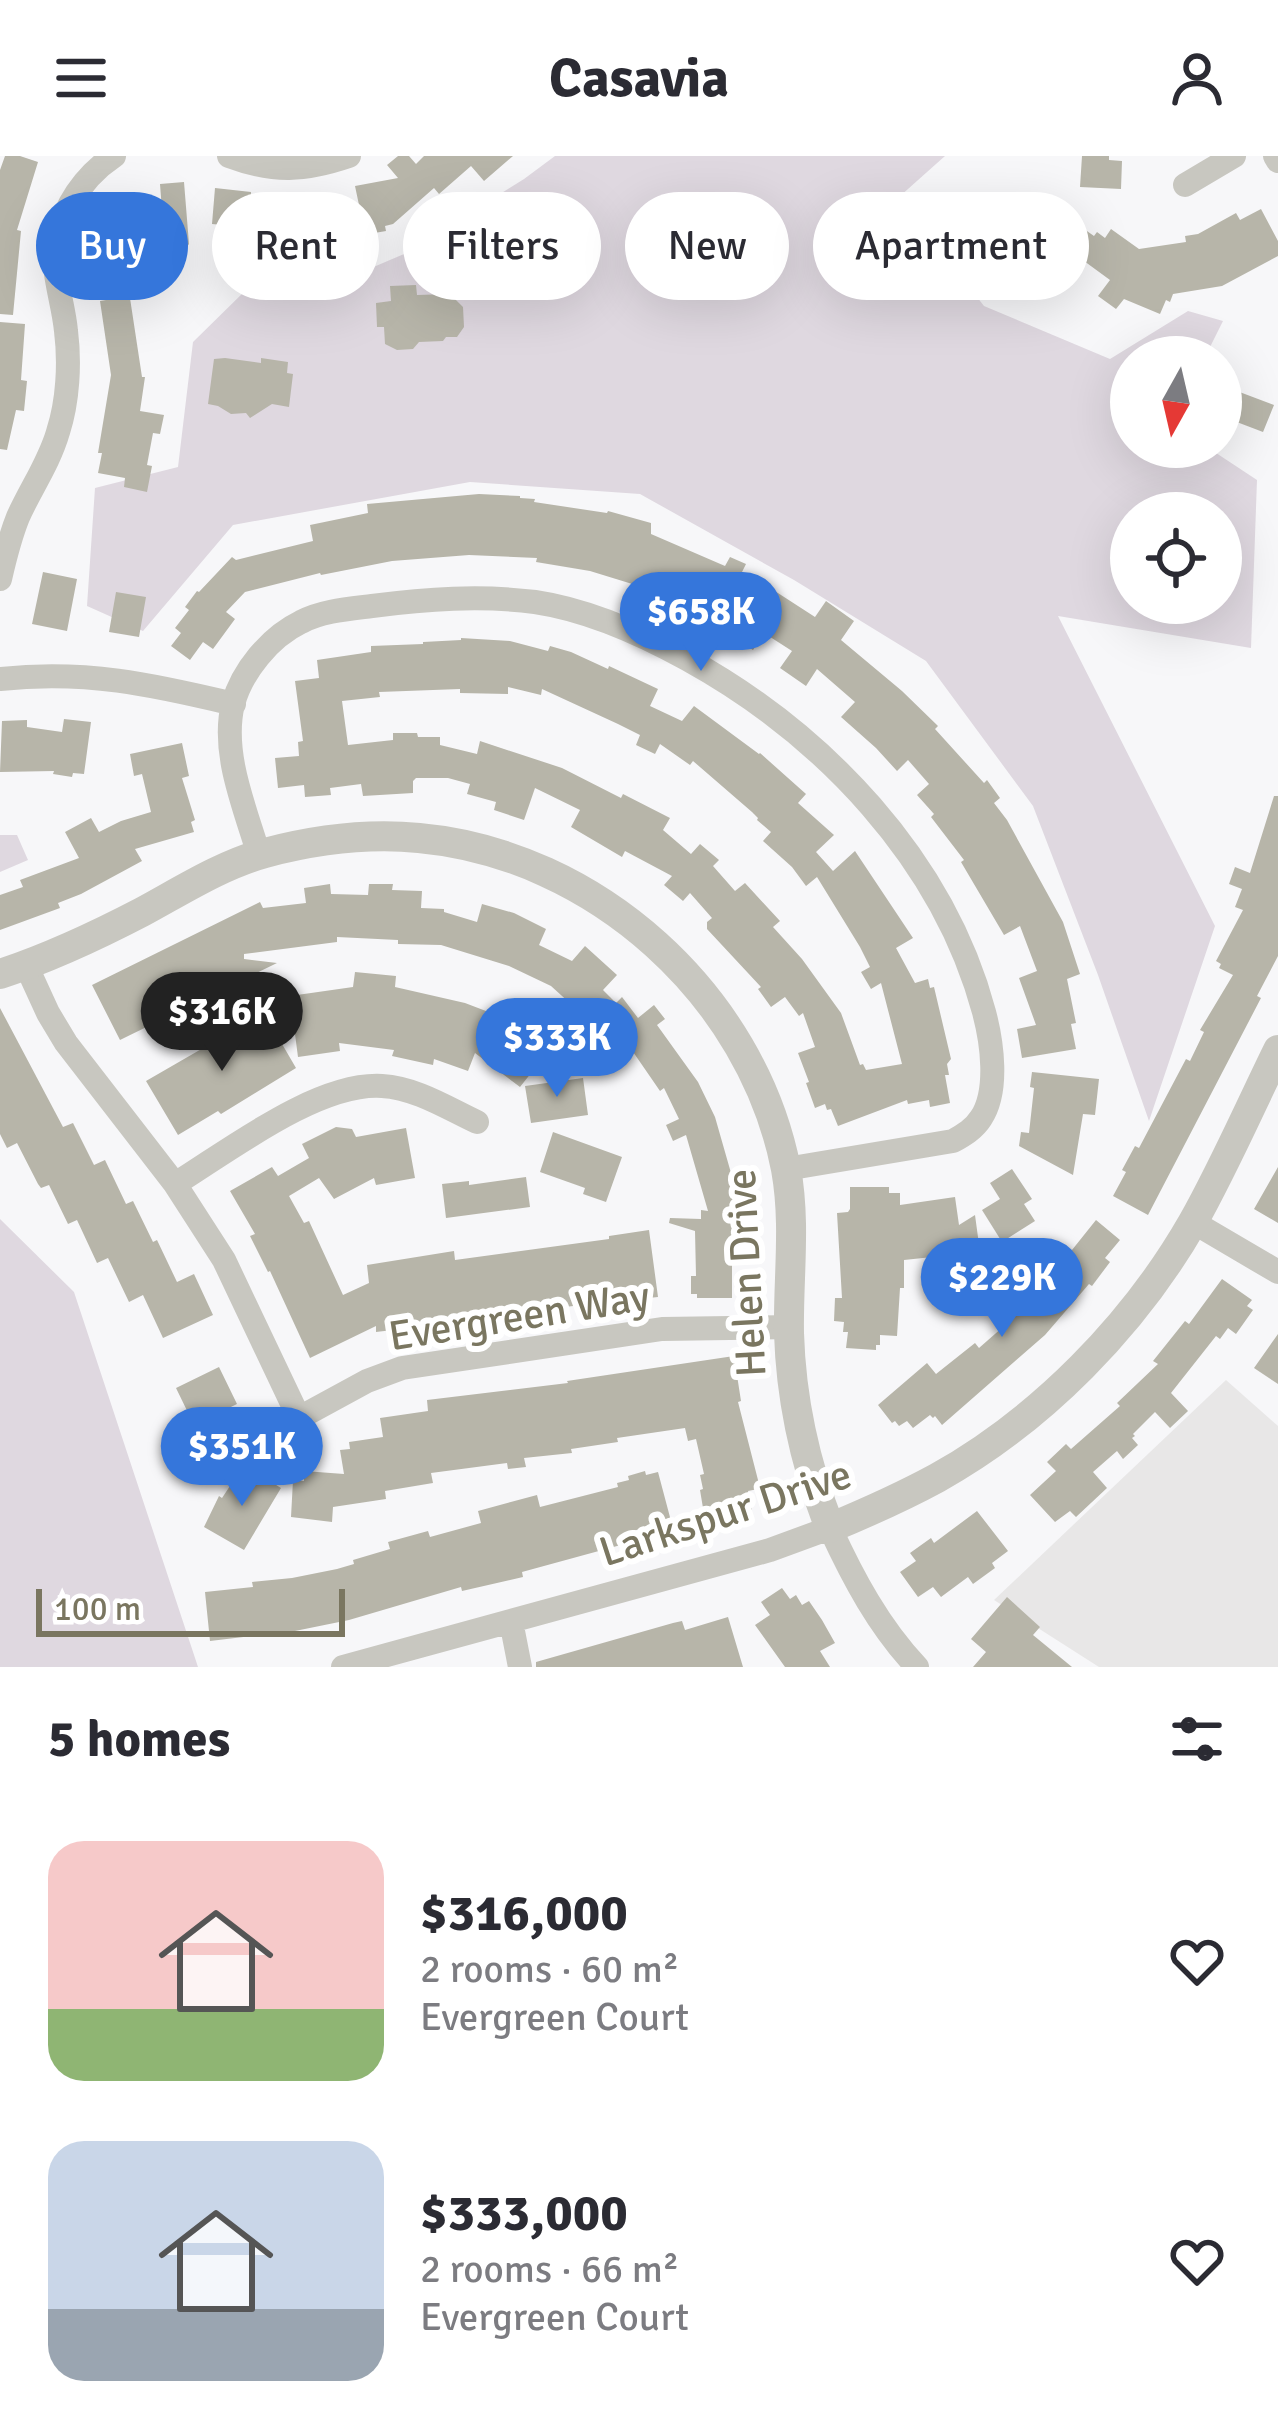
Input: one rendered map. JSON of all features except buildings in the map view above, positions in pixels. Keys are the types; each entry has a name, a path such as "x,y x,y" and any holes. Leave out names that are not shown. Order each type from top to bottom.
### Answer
{"street":[{"path":"0,579 8,544 59,430 66,393 66,326 55,260 59,229 73,198 96,168 114,156"},
{"path":"229,156 280,169 315,167 349,156"},
{"path":"1184,184 1234,156"},
{"path":"259,855 233,764 233,704 248,670 271,642 301,621 335,611 408,602 492,599 537,603 626,628 716,675 801,737 866,800 944,912 977,986 988,1026 989,1097 982,1117 969,1132 953,1141 785,1169"},
{"path":"0,679 80,675 233,704"},
{"name":"Helen Drive","path":"13,970 259,855 310,842 365,837 418,838 520,861 568,882 652,939 683,970 736,1042 774,1124 785,1169 792,1251 791,1372 802,1449 852,1575 879,1620 917,1667"},
{"name":"Evergreen Way","path":"13,970 176,1184 224,1260 299,1418 402,1368 662,1329 789,1327"},
{"name":"Larkspur Drive","path":"343,1667 770,1550 887,1504 986,1446 1070,1377 1127,1315 1193,1222 1278,1050"},
{"path":"176,1184 312,1100 349,1088 382,1086 414,1093 477,1122"},
{"path":"1193,1222 1278,1272"},
{"path":"511,1621 520,1667"}],"shaded area":[{"path":"555,156 945,156 905,192 813,192 813,300 979,300 1110,359 1110,468 1239,468 1257,480 1251,648 1058,616 1215,926 1149,1121 1033,806 926,661 640,494 470,482 233,525 143,631 87,606 95,488 178,467 193,342 236,300 379,300 379,265 403,254 403,300 601,300 601,192 503,192"},
{"path":"1188,311 1223,321 1216,336 1147,336"},
{"path":"0,835 17,835 28,860 0,872"},
{"path":"0,1219 74,1292 198,1667 0,1667"},
{"path":"1226,1380 1278,1426 1278,1667 1099,1667 994,1600"}]}
